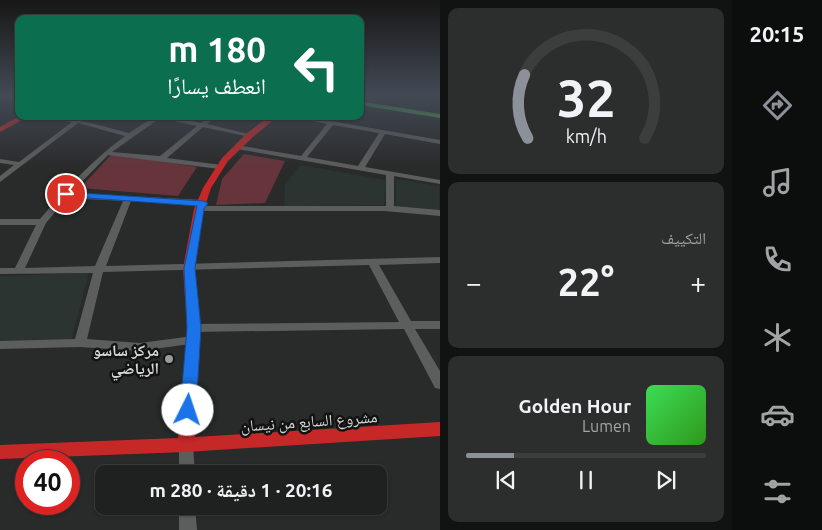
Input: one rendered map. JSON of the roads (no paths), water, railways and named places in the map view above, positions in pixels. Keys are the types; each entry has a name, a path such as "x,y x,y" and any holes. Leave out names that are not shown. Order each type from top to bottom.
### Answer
{"street":[{"path":"0,130 19,120"},
{"path":"69,120 130,135"},
{"path":"18,271 42,222 66,194 106,153 153,120"},
{"path":"180,120 250,134"},
{"path":"159,159 208,120"},
{"path":"186,465 194,334 189,268 201,206 207,188 220,167 250,134 269,120"},
{"path":"310,120 440,142"},
{"path":"0,180 76,121"},
{"path":"302,160 331,124"},
{"path":"360,169 383,133"},
{"path":"237,148 440,182"},
{"path":"106,153 220,167"},
{"path":"0,161 20,164"},
{"path":"390,174 390,209"},
{"path":"66,194 201,206 390,209 440,213"},
{"path":"80,343 99,270 128,199"},
{"path":"0,222 42,222"},
{"path":"0,271 189,268 440,260"},
{"path":"372,262 440,384"},
{"path":"0,345 80,343 140,347 194,334 440,325"},
{"name":"مشروع السابع من نيسان","path":"0,452 186,445 440,429"},
{"path":"187,515 188,530"}],"place":[{"name":"مركز ساسو الرياضي","path":"169,359"}]}
